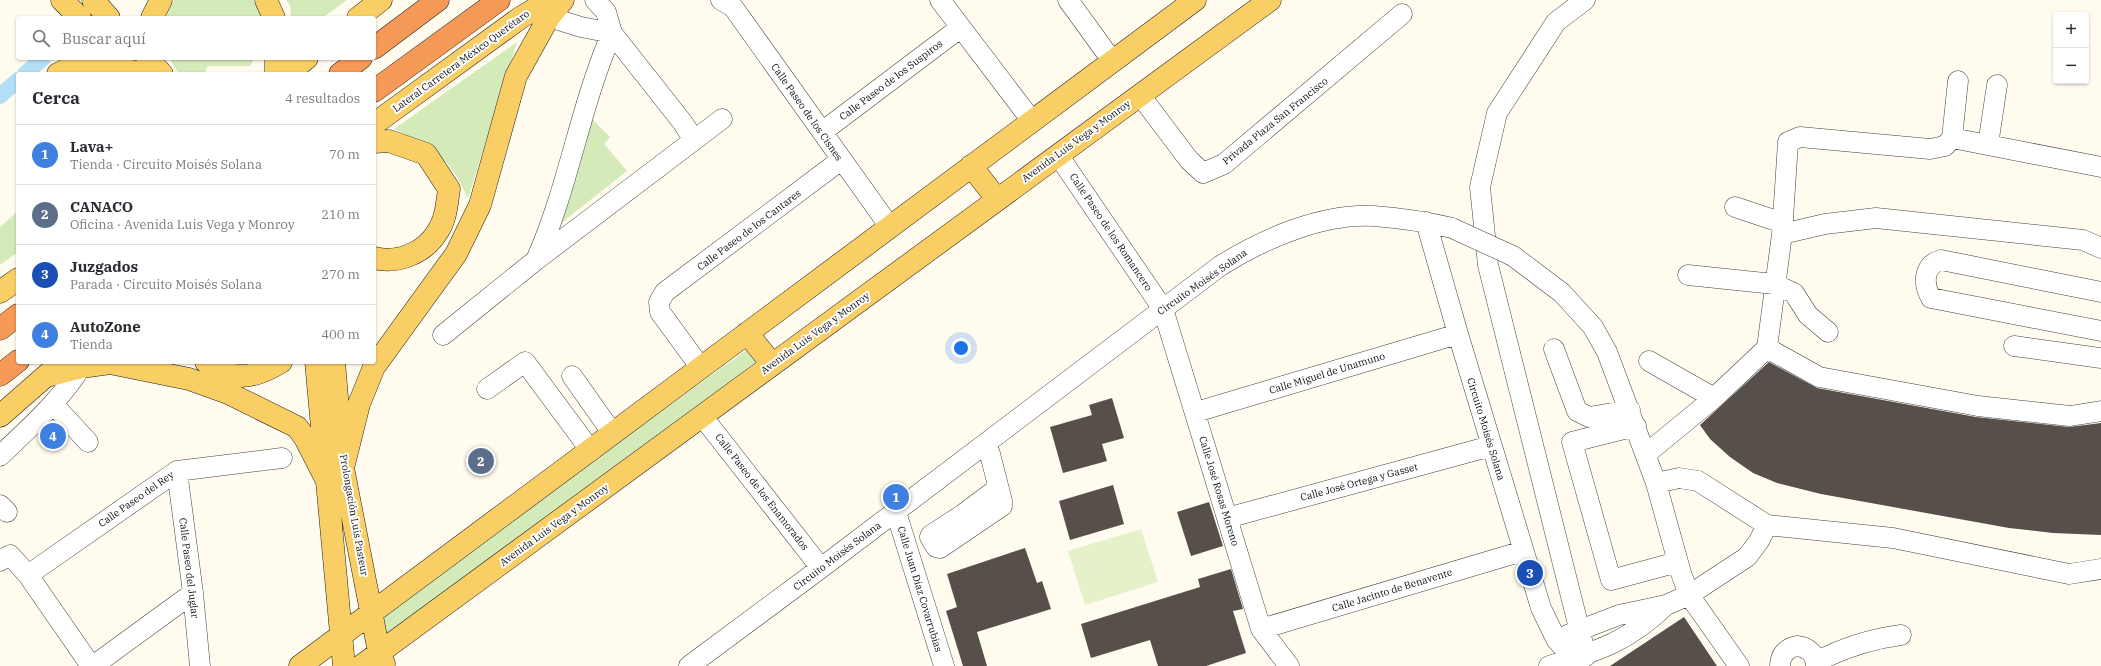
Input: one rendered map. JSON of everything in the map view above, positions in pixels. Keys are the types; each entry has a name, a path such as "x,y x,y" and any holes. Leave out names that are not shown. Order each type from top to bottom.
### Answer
{"highway":[{"path":"376,46 438,0"},
{"path":"376,90 499,0"},
{"path":"343,72 358,60"},
{"path":"0,328 16,316"},
{"path":"0,375 16,363"}],"main road":[{"path":"62,0 78,16"},
{"path":"93,0 107,16"},
{"path":"153,16 161,0"},
{"path":"266,0 273,16"},
{"path":"361,16 381,0"},
{"path":"335,475 358,404 374,367 456,254 480,205 516,76 549,8 563,0"},
{"name":"Avenida Luis Vega y Monroy","path":"360,666 382,659 772,364 1270,0"},
{"path":"300,666 613,434 970,166 1113,62 1190,1"},
{"name":"Lateral Carretera México Querétaro","path":"376,123 520,18 549,8"},
{"path":"159,60 164,72"},
{"path":"276,60 276,72"},
{"path":"290,72 304,60"},
{"path":"62,72 71,67 89,63 110,66 135,65 156,72"},
{"path":"376,142 389,141 426,154 449,189 444,218 439,231 426,246 410,256 385,261 376,259"},
{"path":"970,166 997,199"},
{"path":"0,292 16,280"},
{"path":"747,333 772,364"},
{"path":"0,416 67,367 99,364"},
{"path":"115,364 189,379 228,393 297,427 335,475"},
{"path":"209,364 221,373 246,377 269,370 278,364"},
{"name":"Prolongación Luis Pasteur","path":"316,364 335,475 360,556 382,659"},
{"name":"Prolongación Luis Pasteur","path":"334,364 335,475 344,666"}],"street":[{"path":"596,0 606,12 612,33 683,123 694,140"},
{"path":"940,0 1032,121"},
{"path":"1068,0 1113,62"},
{"path":"1585,0 1556,22 1497,113 1480,187 1488,265 1587,659"},
{"name":"Calle Paseo de los Cisnes","path":"733,2 841,160 890,227"},
{"path":"549,8 581,27 612,33"},
{"name":"Privada Plaza San Francisco","path":"1140,95 1189,160 1203,173 1224,164 1402,14"},
{"name":"Calle Paseo de los Suspiros","path":"822,132 960,28"},
{"path":"536,260 551,225 598,66 612,33"},
{"path":"1646,454 1714,398 1767,348 1774,284 1783,228 1788,142 1800,137 1930,149 1946,146 1952,138 1958,82"},
{"path":"1988,145 1997,85"},
{"path":"443,335 536,260 722,119"},
{"path":"1952,138 2101,168"},
{"name":"Calle Paseo de los Romancero","path":"1058,155 1163,309"},
{"name":"Calle Paseo de los Cantares","path":"701,368 660,312 659,302 665,292 841,160"},
{"path":"1735,207 1783,228 1876,218 2083,240 2101,248"},
{"name":"Circuito Moisés Solana","path":"689,666 896,512 1220,266 1248,249 1277,236 1304,227 1333,219 1373,216 1426,222 1458,334 1541,608 1556,638 1587,659"},
{"path":"1426,222 1452,228 1513,256 1562,293 1593,328 1607,352 1646,454 1689,595 1739,666"},
{"path":"2101,292 1941,260 1933,262 1928,268 1924,284 1931,298 2101,331"},
{"path":"1688,275 1774,284 1794,293 1808,315 1828,332"},
{"name":"Calle José Rosas Moreno","path":"1163,309 1196,412 1261,629 1289,666"},
{"name":"Calle Miguel de Unamuno","path":"1196,412 1458,334"},
{"path":"2014,346 2101,358"},
{"path":"1767,348 1818,378 1978,406 2070,416 2101,411"},
{"path":"1554,350 1577,411 1589,417 1633,418"},
{"path":"1649,361 1714,398"},
{"path":"487,389 525,362 591,450"},
{"path":"0,456 70,386 67,367"},
{"path":"572,376 613,434"},
{"path":"53,404 88,442"},
{"name":"Calle Paseo de los Enamorados","path":"702,416 821,568"},
{"path":"1633,418 1572,442 1611,580 1678,562"},
{"path":"986,444 990,454 998,488"},
{"name":"Calle José Ortega y Gasset","path":"1227,518 1492,446"},
{"name":"Calle Paseo del Rey","path":"28,575 177,471 282,458"},
{"name":"Calle Paseo del Juglar","path":"177,471 193,593 200,666"},
{"path":"1656,483 1679,478 1698,481 1767,525 1893,538 2068,574 2101,569"},
{"name":"Calle Juan Díaz Covarrubias","path":"896,512 940,664"},
{"path":"1556,638 1619,615 1666,606 1689,595 1747,557 1759,541 1767,525"},
{"name":"Calle Jacinto de Benavente","path":"1261,629 1523,551"},
{"path":"5,558 28,575 92,666 193,593"},
{"path":"1549,666 1587,659 1629,636 1666,606"},
{"path":"1780,666 1781,657 1785,651 1797,646 1809,650 1816,664 1848,646 1901,635"}],"green space":[{"path":"174,0 253,0 257,5 261,16 167,16"},
{"path":"286,0 347,0 325,16 291,16 290,5"},
{"path":"517,42 468,198 454,173 439,155 420,142 394,129"},
{"path":"170,60 254,60 250,66 208,66 205,72 178,72"},
{"path":"586,113 610,137 604,144 627,171 555,228"},
{"path":"16,213 16,253 0,265 0,227"},
{"path":"748,349 754,354 756,362 398,630 391,635 384,634 379,615"},
{"path":"1141,529 1158,582 1085,605 1068,551"}],"building":[{"path":"1769,362 1817,388 1976,417 2069,427 2101,423 2101,535 2053,533 2009,528 1821,494 1777,483 1753,473 1730,457 1710,439 1700,425"},
{"path":"1112,398 1124,438 1102,444 1107,461 1063,473 1050,427 1092,415 1089,405"},
{"path":"1113,485 1124,524 1070,540 1059,501"},
{"path":"1209,502 1223,546 1191,556 1177,512"},
{"path":"1025,548 1037,583 1042,581 1051,609 977,632 987,666 963,666 946,611 957,607 947,574"},
{"path":"1231,569 1243,609 1233,611 1246,653 1206,666 1158,666 1150,640 1091,658 1081,624 1200,587 1198,579"},
{"path":"1684,617 1717,666 1610,666"}],"waterway":[{"path":"27,72 41,60"},
{"path":"0,96 16,82"}],"place":[{"name":"AutoZone","path":"53,436"},
{"name":"CANACO","path":"481,461"},
{"name":"Lava+","path":"896,497"},
{"name":"Juzgados","path":"1530,573"}]}
